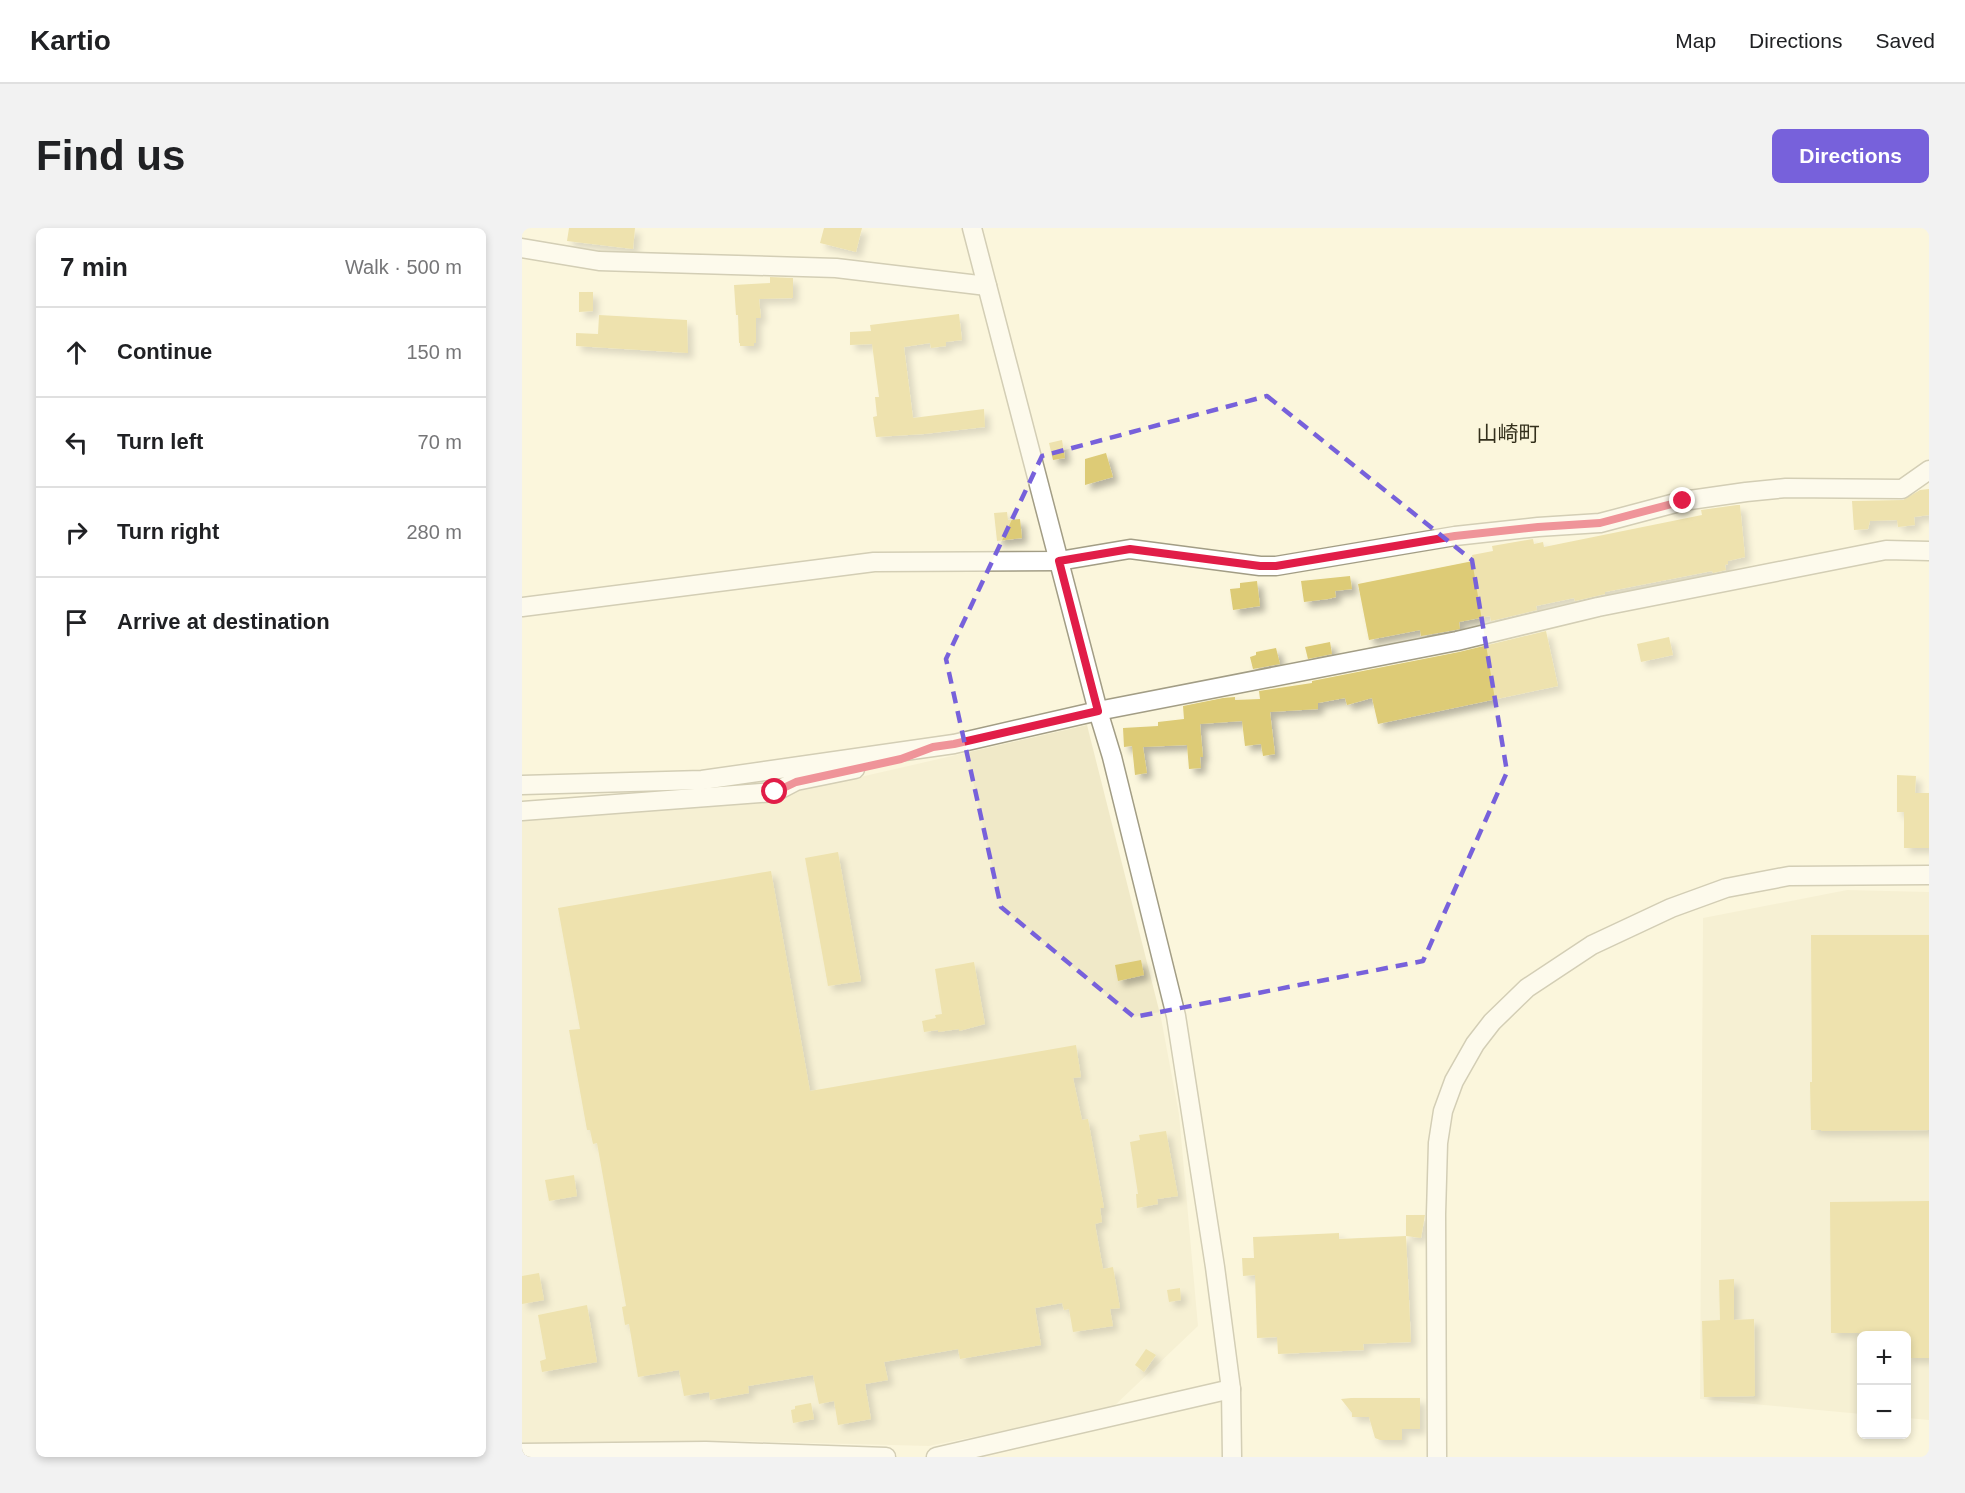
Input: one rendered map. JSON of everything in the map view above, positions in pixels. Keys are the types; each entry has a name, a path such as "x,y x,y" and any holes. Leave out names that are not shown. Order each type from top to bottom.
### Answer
{"street":[{"path":"972,228 1112,757 1176,1016 1215,1267 1231,1389 1232,1457"},
{"path":"522,248 599,261 836,268 987,286"},
{"path":"522,607 874,562 1059,561 1130,549 1260,566 1276,566 1455,536 1600,523 1683,501 1746,492 1786,488 1902,489 1929,470"},
{"path":"522,785 702,780 954,744 1098,711 1457,641 1598,607 1886,550 1929,551"},
{"path":"522,812 775,792 796,782 901,759 933,747"},
{"path":"1437,1457 1438,1143 1443,1111 1454,1082 1474,1044 1492,1022 1527,988 1592,945 1671,908 1726,888 1789,876 1929,875"},
{"path":"936,1457 1231,1389"},
{"path":"522,1453 706,1451 886,1457"}],"highlighted area":[{"path":"1267,396 1472,560 1507,772 1423,961 1134,1017 1001,907 946,659 1042,456"}],"shaded area":[{"path":"1087,725 1161,1018 1179,1114 1198,1326 1111,1409 929,1446 731,1441 522,1447 522,818 786,794"},
{"path":"1847,890 1929,892 1929,1420 1911,1418 1911,1331 1857,1331 1857,1414 1700,1399 1703,918"}],"building":[{"path":"569,228 635,228 633,249 567,241"},
{"path":"824,228 862,228 856,252 820,243"},
{"path":"770,277 793,278 793,298 759,299 761,318 756,318 756,343 754,346 740,346 734,285 770,283"},
{"path":"579,292 593,292 593,311 579,312"},
{"path":"959,314 962,340 946,342 946,346 931,348 930,343 904,347 913,418 984,409 985,427 876,437 873,417 877,416 875,397 879,397 872,344 850,345 850,332 871,331 870,325"},
{"path":"599,315 687,320 688,353 576,346 576,333 598,334"},
{"path":"1062,440 1065,458 1053,460 1049,443"},
{"path":"1106,453 1113,477 1085,485 1085,459"},
{"path":"1929,489 1929,515 1914,517 1915,525 1898,527 1897,520 1870,521 1868,529 1854,530 1852,501 1903,500 1920,490"},
{"path":"1740,505 1745,557 1728,561 1725,565 1726,570 1605,592 1605,594 1575,601 1574,598 1536,606 1537,610 1491,621 1490,616 1459,622 1460,629 1455,630 1421,636 1420,630 1369,640 1358,584 1473,561 1472,555 1493,551 1492,546 1533,539 1534,544 1543,542 1544,547 1702,515 1701,510"},
{"path":"1007,512 1008,520 1020,519 1022,538 997,541 994,513"},
{"path":"1350,576 1352,589 1335,591 1336,597 1304,602 1301,581"},
{"path":"1257,581 1260,606 1233,610 1230,589 1240,588 1240,583"},
{"path":"1546,631 1558,686 1378,724 1372,698 1347,705 1345,698 1318,703 1318,709 1270,712 1275,754 1263,756 1261,744 1245,746 1242,721 1200,724 1203,757 1200,757 1201,768 1189,769 1187,745 1143,747 1147,773 1135,775 1132,746 1124,747 1123,728 1158,726 1158,722 1184,719 1183,706 1223,698 1260,699 1259,691 1312,683 1312,681 1459,652"},
{"path":"1669,637 1673,655 1641,662 1637,644"},
{"path":"1330,642 1332,654 1308,659 1305,647"},
{"path":"1276,648 1280,664 1253,669 1250,657 1256,655 1256,652"},
{"path":"1897,775 1916,776 1915,793 1929,793 1929,848 1904,848 1904,812 1897,812"},
{"path":"838,852 861,981 828,986 805,858"},
{"path":"771,871 810,1091 1076,1045 1081,1077 1073,1078 1082,1120 1088,1119 1104,1208 1100,1208 1102,1222 1095,1224 1103,1269 1113,1267 1120,1308 1110,1309 1113,1326 1073,1332 1069,1309 1064,1310 1062,1303 1035,1308 1041,1345 960,1359 958,1349 884,1362 888,1380 865,1384 871,1419 838,1425 834,1401 819,1404 813,1375 748,1386 749,1393 710,1400 709,1392 684,1396 679,1370 638,1377 629,1324 625,1325 622,1307 626,1306 597,1143 593,1144 590,1130 587,1130 569,1030 580,1029 558,908"},
{"path":"1811,935 1929,935 1929,1130 1811,1130"},
{"path":"1141,960 1144,975 1118,981 1115,965"},
{"path":"974,962 985,1024 959,1031 959,1029 924,1032 922,1021 942,1014 935,969"},
{"path":"1166,1131 1178,1196 1157,1199 1158,1204 1137,1208 1136,1194 1138,1194 1130,1142 1140,1140 1139,1135"},
{"path":"574,1175 577,1196 549,1201 545,1180"},
{"path":"1929,1201 1929,1358 1911,1358 1911,1331 1831,1333 1830,1202"},
{"path":"1406,1215 1425,1215 1421,1238 1406,1236"},
{"path":"1339,1233 1339,1239 1406,1236 1411,1342 1363,1344 1364,1350 1278,1354 1277,1337 1257,1338 1255,1275 1243,1276 1242,1258 1254,1258 1253,1237"},
{"path":"539,1273 544,1300 522,1304 522,1276"},
{"path":"1734,1279 1734,1320 1754,1319 1755,1396 1704,1397 1702,1321 1720,1320 1719,1280"},
{"path":"1180,1288 1181,1300 1169,1302 1167,1290"},
{"path":"587,1305 597,1362 542,1372 540,1361 546,1359 538,1315"},
{"path":"1146,1349 1156,1355 1144,1372 1135,1365"},
{"path":"1420,1398 1420,1429 1402,1429 1402,1440 1375,1438 1369,1417 1352,1417 1352,1413 1341,1399"},
{"path":"811,1403 814,1419 793,1423 791,1410 795,1409 795,1406"}],"district":[{"name":"山崎町","path":"1508,434"}],"route":[{"path":"775,792 796,782 901,759 933,747 1098,711 1059,561 1130,549 1260,566 1276,566 1455,536 1600,523 1683,501"}]}
